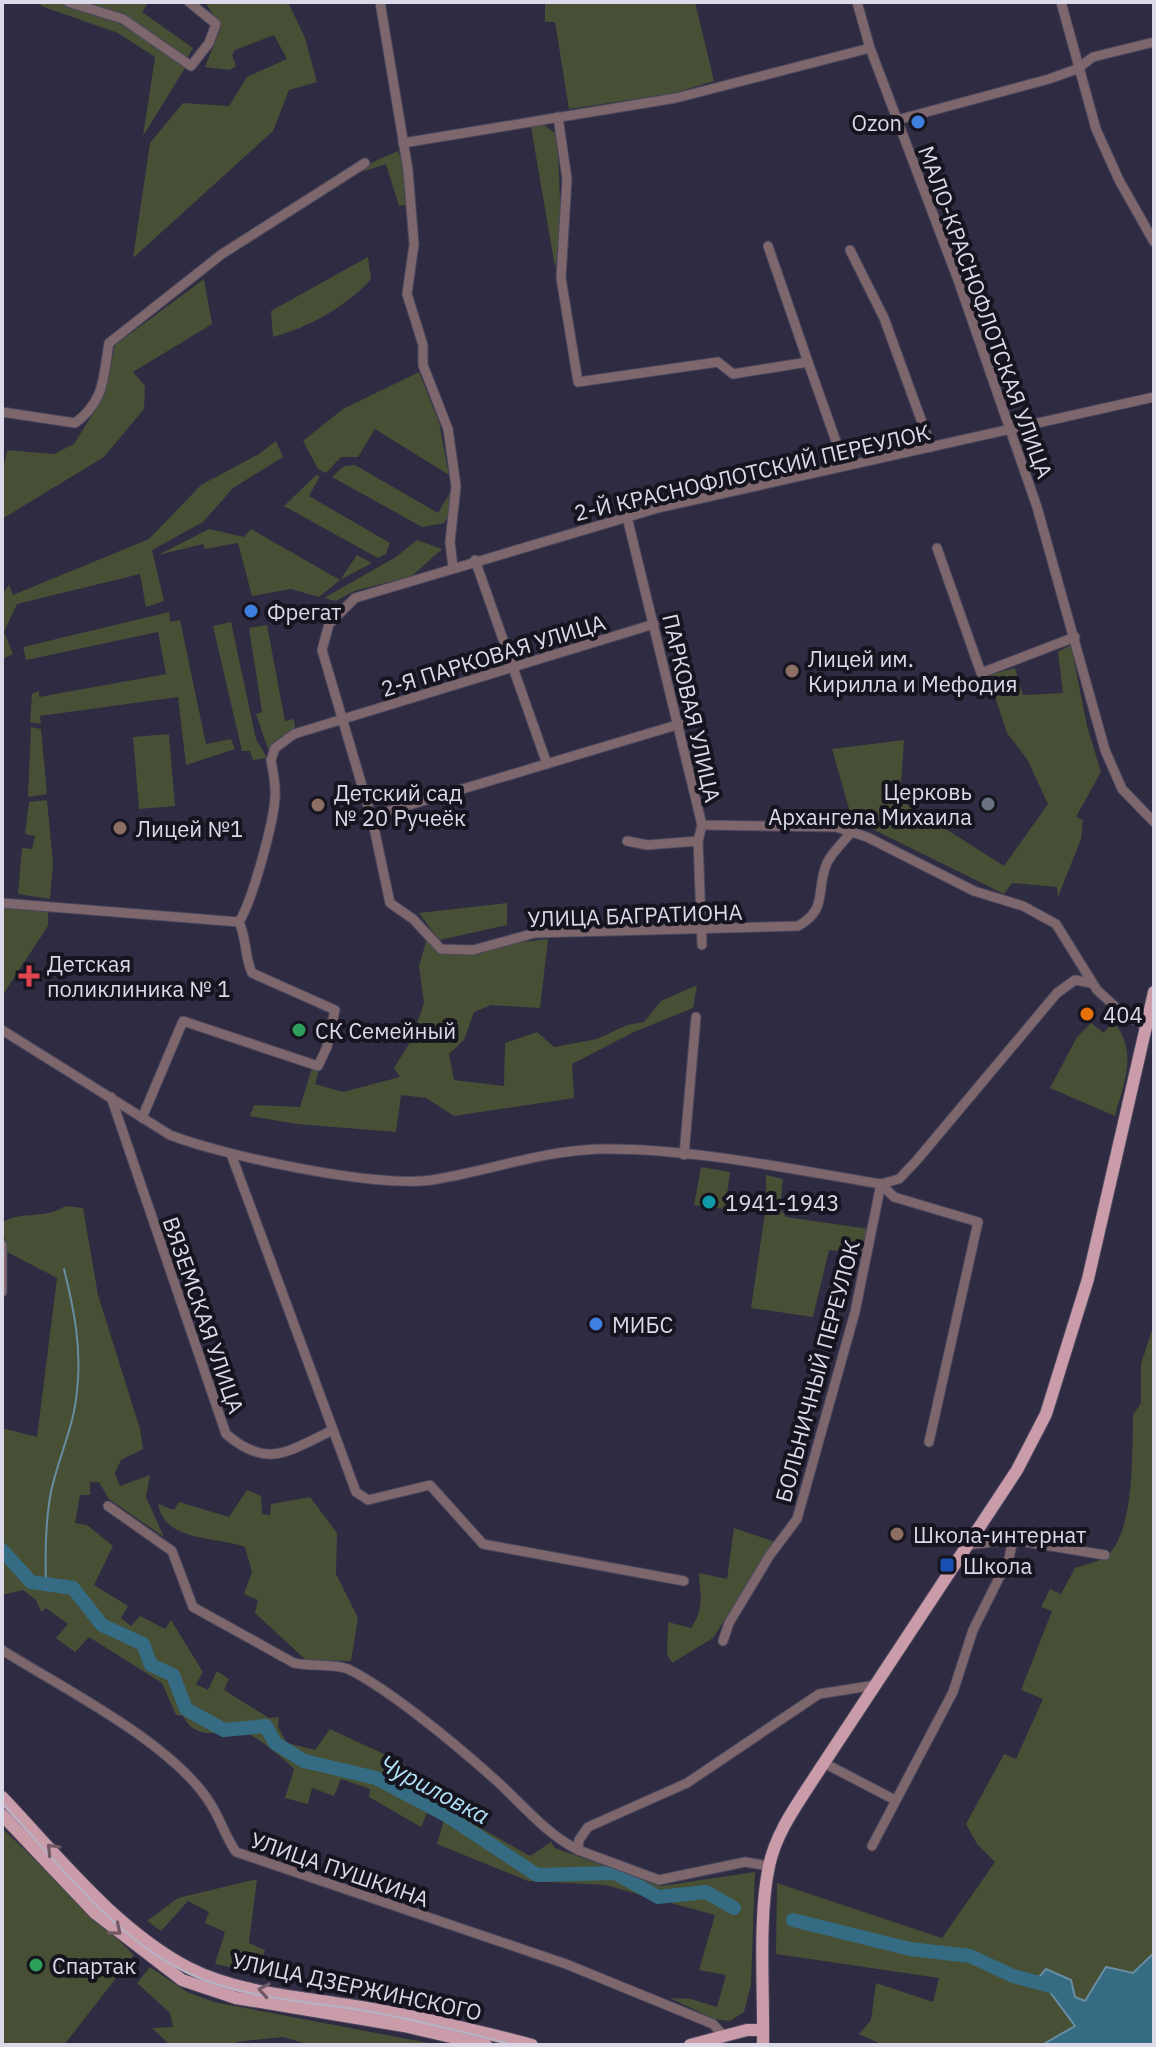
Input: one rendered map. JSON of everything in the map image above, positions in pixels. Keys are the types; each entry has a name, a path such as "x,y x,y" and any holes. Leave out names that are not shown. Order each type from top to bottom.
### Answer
{"main road":[{"path":"763,2045 769,1866 784,1826 1017,1470 1046,1414 1088,1279 1154,992"},
{"name":"УЛИЦА ДЗЕРЖИНСКОГО","path":"2,1797 106,1906 157,1947 191,1969 255,1988 431,2019 532,2045"},
{"name":"УЛИЦА ДЗЕРЖИНСКОГО","path":"2,1815 95,1913 182,1980 236,1998 404,2026 486,2045"},
{"path":"690,2045 763,2030"}],"street":[{"path":"68,2 123,19 191,66 209,43 216,24 189,2"},
{"path":"380,2 403,143 414,244 407,294 423,345 423,365 448,429 456,486 450,542 453,567"},
{"name":"МАЛО-КРАСНОФЛОТСКАЯ УЛИЦА","path":"857,2 870,48 1010,428 1075,637 1105,750 1122,789 1154,822"},
{"path":"1061,2 1096,129 1119,180 1154,242"},
{"path":"897,120 1077,69 1093,57 1154,42"},
{"path":"403,143 676,98 870,48"},
{"path":"558,117 567,179 561,278 578,382 718,362 733,374 808,362"},
{"path":"2,412 75,423 91,412 99,399 109,343 222,254 365,163"},
{"path":"768,246 844,464"},
{"path":"850,250 884,318 931,447"},
{"name":"2-Й КРАСНОФЛОТСКИЙ ПЕРЕУЛОК","path":"342,720 322,650 329,624 355,598 627,517 844,464 1154,397"},
{"name":"ПАРКОВАЯ УЛИЦА","path":"627,517 680,724 702,825 836,827 974,891 1047,917 1056,924 1091,983 1120,1011 1147,1027"},
{"path":"937,548 981,673 1075,637"},
{"path":"475,560 547,764"},
{"name":"2-Я ПАРКОВАЯ УЛИЦА","path":"342,720 654,624"},
{"path":"142,1118 183,1021 318,1066 327,1047 335,1010 252,973 244,955 245,938 239,922 253,892 274,806 271,760 275,748 294,734 342,720"},
{"name":"УЛИЦА БАГРАТИОНА","path":"342,720 390,903 413,919 441,949 473,950 535,933 798,926 812,918 819,906 827,864 851,832"},
{"path":"369,817 680,724"},
{"path":"702,825 698,841 702,945"},
{"path":"627,841 647,845 698,841"},
{"path":"2,903 239,922"},
{"path":"2,1030 142,1118 185,1141 231,1154 410,1181 574,1150 684,1155 881,1184 899,1179 917,1160 1057,993 1075,980 1091,983"},
{"path":"684,1155 696,1017"},
{"name":"ВЯЗЕМСКАЯ УЛИЦА","path":"111,1097 226,1434 247,1452 266,1454 290,1450 331,1431"},
{"path":"231,1154 356,1492 368,1500 430,1485 483,1544 684,1581"},
{"path":"881,1184 894,1197 978,1222 929,1442"},
{"name":"БОЛЬНИЧНЫЙ ПЕРЕУЛОК","path":"723,1641 729,1623 770,1555 797,1519 855,1312 881,1184"},
{"path":"2,1245 2,1292"},
{"path":"108,1506 172,1551 193,1607 294,1663 312,1668 344,1667 370,1681 490,1775 555,1838 578,1850 659,1880 745,1862 769,1866"},
{"path":"967,1545 1013,1540 1105,1555"},
{"path":"872,1846 953,1692 973,1630 1009,1558 1013,1540"},
{"name":"УЛИЦА ПУШКИНА","path":"2,1650 147,1740 211,1804 220,1828 236,1852 616,1983 713,2024 724,2036"},
{"path":"578,1850 579,1840 588,1827 687,1783 819,1694 876,1685"},
{"path":"824,1763 895,1800"}],"green space":[{"path":"40,2 61,3 100,14 135,33 185,68 143,136 155,57 118,33 41,6"},
{"path":"78,2 149,2 142,12 193,48 187,59 124,15"},
{"path":"205,2 288,2 305,38 317,82 289,90 273,131 133,258 150,143 183,103 229,106 247,77 287,59 274,35 235,50 232,55 236,66 230,70 205,67 221,27"},
{"path":"545,2 695,2 714,81 675,93 569,109 555,22 545,22"},
{"path":"544,125 555,133 558,161 560,223 555,267 531,127"},
{"path":"398,151 404,167 405,205 399,206 386,164 362,172 373,162"},
{"path":"368,257 371,279 361,289 313,322 273,337 271,311"},
{"path":"204,279 212,324 133,372 145,386 144,409 104,457 2,519 2,477 7,450 54,454 74,444 104,396 115,345"},
{"path":"419,372 439,422 449,475 375,429 358,457 341,457 326,473 318,469 303,441 343,409"},
{"path":"276,441 283,457 233,488 203,522 152,550 164,601 146,607 140,574 17,604 4,632 13,654 2,659 2,595 9,585 13,595 149,539 201,485 259,454"},
{"path":"355,465 438,513 454,486 450,513 444,523 422,527 332,477 344,466"},
{"path":"316,475 320,476 309,496 390,543 386,554 378,558 284,506"},
{"path":"209,529 244,537 251,529 340,580 319,597 291,589 252,596 238,543 205,549 203,544 158,555"},
{"path":"417,540 442,549 412,576 354,591 336,601 324,598 396,557"},
{"path":"357,555 372,563 340,580"},
{"path":"169,612 170,622 180,620 206,744 231,739 235,749 186,765 178,697 40,716 41,724 30,722 32,694 39,691 39,697 166,674 158,632 26,660 23,647"},
{"path":"231,622 256,739 267,758 253,760 250,751 242,751 213,626"},
{"path":"267,625 285,721 294,719 295,728 276,740 269,752 256,714 262,712 249,628"},
{"path":"1071,645 1087,726 1101,772 1076,817 1083,820 1081,839 1058,897 1057,887 1012,883 1004,894 852,819 832,749 904,740 900,800 1004,866 1048,804 1027,759 1007,733 988,675 1015,668 1023,695 1063,693 1058,652"},
{"path":"31,727 41,729 47,794 28,797"},
{"path":"169,734 175,806 139,809 133,737"},
{"path":"47,800 53,863 50,899 18,894 22,848 32,849 35,836 25,834 29,802"},
{"path":"507,903 507,925 439,940 419,913"},
{"path":"2,907 48,912 48,926 2,996"},
{"path":"419,930 439,951 548,939 540,1008 491,1005 474,1012 464,1040 449,1054 454,1080 504,1086 505,1043 537,1032 554,1047 597,1039 627,1025 644,1022 661,1001 697,985 693,1008 634,1032 572,1064 574,1098 454,1116 426,1098 401,1095 396,1132 297,1124 250,1116 254,1105 300,1107 312,1068 319,1070 315,1084 343,1092 400,1077 394,1068 412,1039 424,1003 419,966 426,942"},
{"path":"1113,1020 1121,1032 1127,1055 1125,1078 1115,1116 1050,1088 1077,1037 1091,1023 1104,1033"},
{"path":"701,1167 730,1172 725,1209 694,1205"},
{"path":"766,1175 783,1179 780,1208 786,1217 869,1229 863,1254 829,1250 813,1317 751,1308 766,1206"},
{"path":"65,1206 83,1208 98,1295 140,1429 143,1449 121,1460 115,1473 120,1486 150,1475 146,1497 164,1537 109,1499 99,1482 90,1482 90,1495 80,1495 75,1523 87,1525 113,1546 94,1585 128,1606 121,1618 131,1626 140,1616 165,1629 171,1620 203,1672 196,1684 208,1690 217,1671 229,1679 224,1690 269,1718 279,1717 278,1727 287,1743 315,1750 330,1729 401,1762 428,1782 440,1802 460,1817 471,1805 484,1821 479,1827 530,1856 551,1842 555,1848 661,1886 755,1872 751,1985 744,2012 730,2021 714,2019 670,1998 691,1999 717,2007 726,1975 699,1970 715,1915 605,1885 528,1881 437,1844 444,1820 427,1813 421,1827 369,1797 370,1789 341,1779 334,1796 312,1788 308,1804 285,1798 294,1769 261,1741 241,1732 209,1733 195,1729 183,1716 176,1715 162,1683 89,1637 75,1652 56,1638 68,1624 46,1608 41,1612 36,1600 23,1590 2,1595 2,1428 37,1437 57,1278 7,1252 2,1223 17,1217 50,1213"},
{"path":"1154,1324 1154,1953 1133,1973 1106,1967 1085,2002 1045,1985 1075,2026 1042,2045 883,2045 859,2034 871,2020 876,1983 933,2002 939,1978 776,1954 777,1883 942,1938 995,1862 977,1844 966,1824 1004,1754 1016,1759 1043,1699 1021,1690 1052,1611 1041,1607 1050,1589 1061,1594 1075,1568 1109,1554 1124,1526 1132,1468 1133,1415 1141,1403 1141,1364"},
{"path":"247,1490 261,1496 262,1514 270,1515 271,1504 310,1497 337,1533 336,1574 358,1618 351,1661 306,1660 255,1613 258,1600 244,1594 252,1572 245,1547 181,1532 163,1517 158,1504 174,1510 179,1502 229,1517"},
{"path":"734,1528 775,1542 713,1638 672,1663 667,1654 668,1622 691,1628 700,1608 699,1573 727,1579"},
{"path":"2,1828 134,1955 64,2045 2,2045"},
{"path":"257,1879 249,1943 265,1950 258,1973 215,1964 225,1932 205,1923 209,1912 188,1901 161,1931 147,1921 178,1898"},
{"path":"150,1967 187,1992 214,2002 439,2045 311,2045 283,2037 236,2042 236,2045 170,2045 152,2028 173,2027 170,2013 137,1983"}],"water":[{"path":"1154,1953 1154,2045 1042,2045 1075,2026 1039,1977 1046,1969 1071,1980 1075,1997 1085,2001 1106,1967 1133,1973"}],"waterway":[{"path":"46,1584 49,1504 73,1417 78,1375 76,1329 64,1269"},
{"name":"Чуриловка","path":"2,1550 31,1582 73,1588 102,1625 143,1644 151,1665 173,1675 186,1709 224,1730 266,1726 275,1743 304,1761 376,1778 446,1815 537,1875 615,1873 658,1897 706,1892 734,1908"},
{"name":"Чуриловка","path":"793,1920 910,1949 970,1956 1013,1976 1062,1989"}],"tram line":[{"path":"2,1803 88,1898 112,1920 136,1941 190,1974 252,1994 361,2010 515,2045"}],"place":[{"name":"Ozon","path":"918,122"},
{"name":"Фрегат","path":"251,611"},
{"name":"Лицей им. Кирилла и Мефодия","path":"792,671"},
{"name":"Церковь Архангела Михаила","path":"988,804"},
{"name":"Детский сад № 20 Ручеёк","path":"318,805"},
{"name":"Лицей №1","path":"120,828"},
{"name":"Детская поликлиника № 1","path":"29,976"},
{"name":"404","path":"1087,1014"},
{"name":"СК Семейный","path":"299,1030"},
{"name":"1941-1943","path":"709,1202"},
{"name":"МИБС","path":"596,1324"},
{"name":"Школа-интернат","path":"897,1534"},
{"name":"Школа","path":"947,1565"},
{"name":"Спартак","path":"36,1965"}]}
